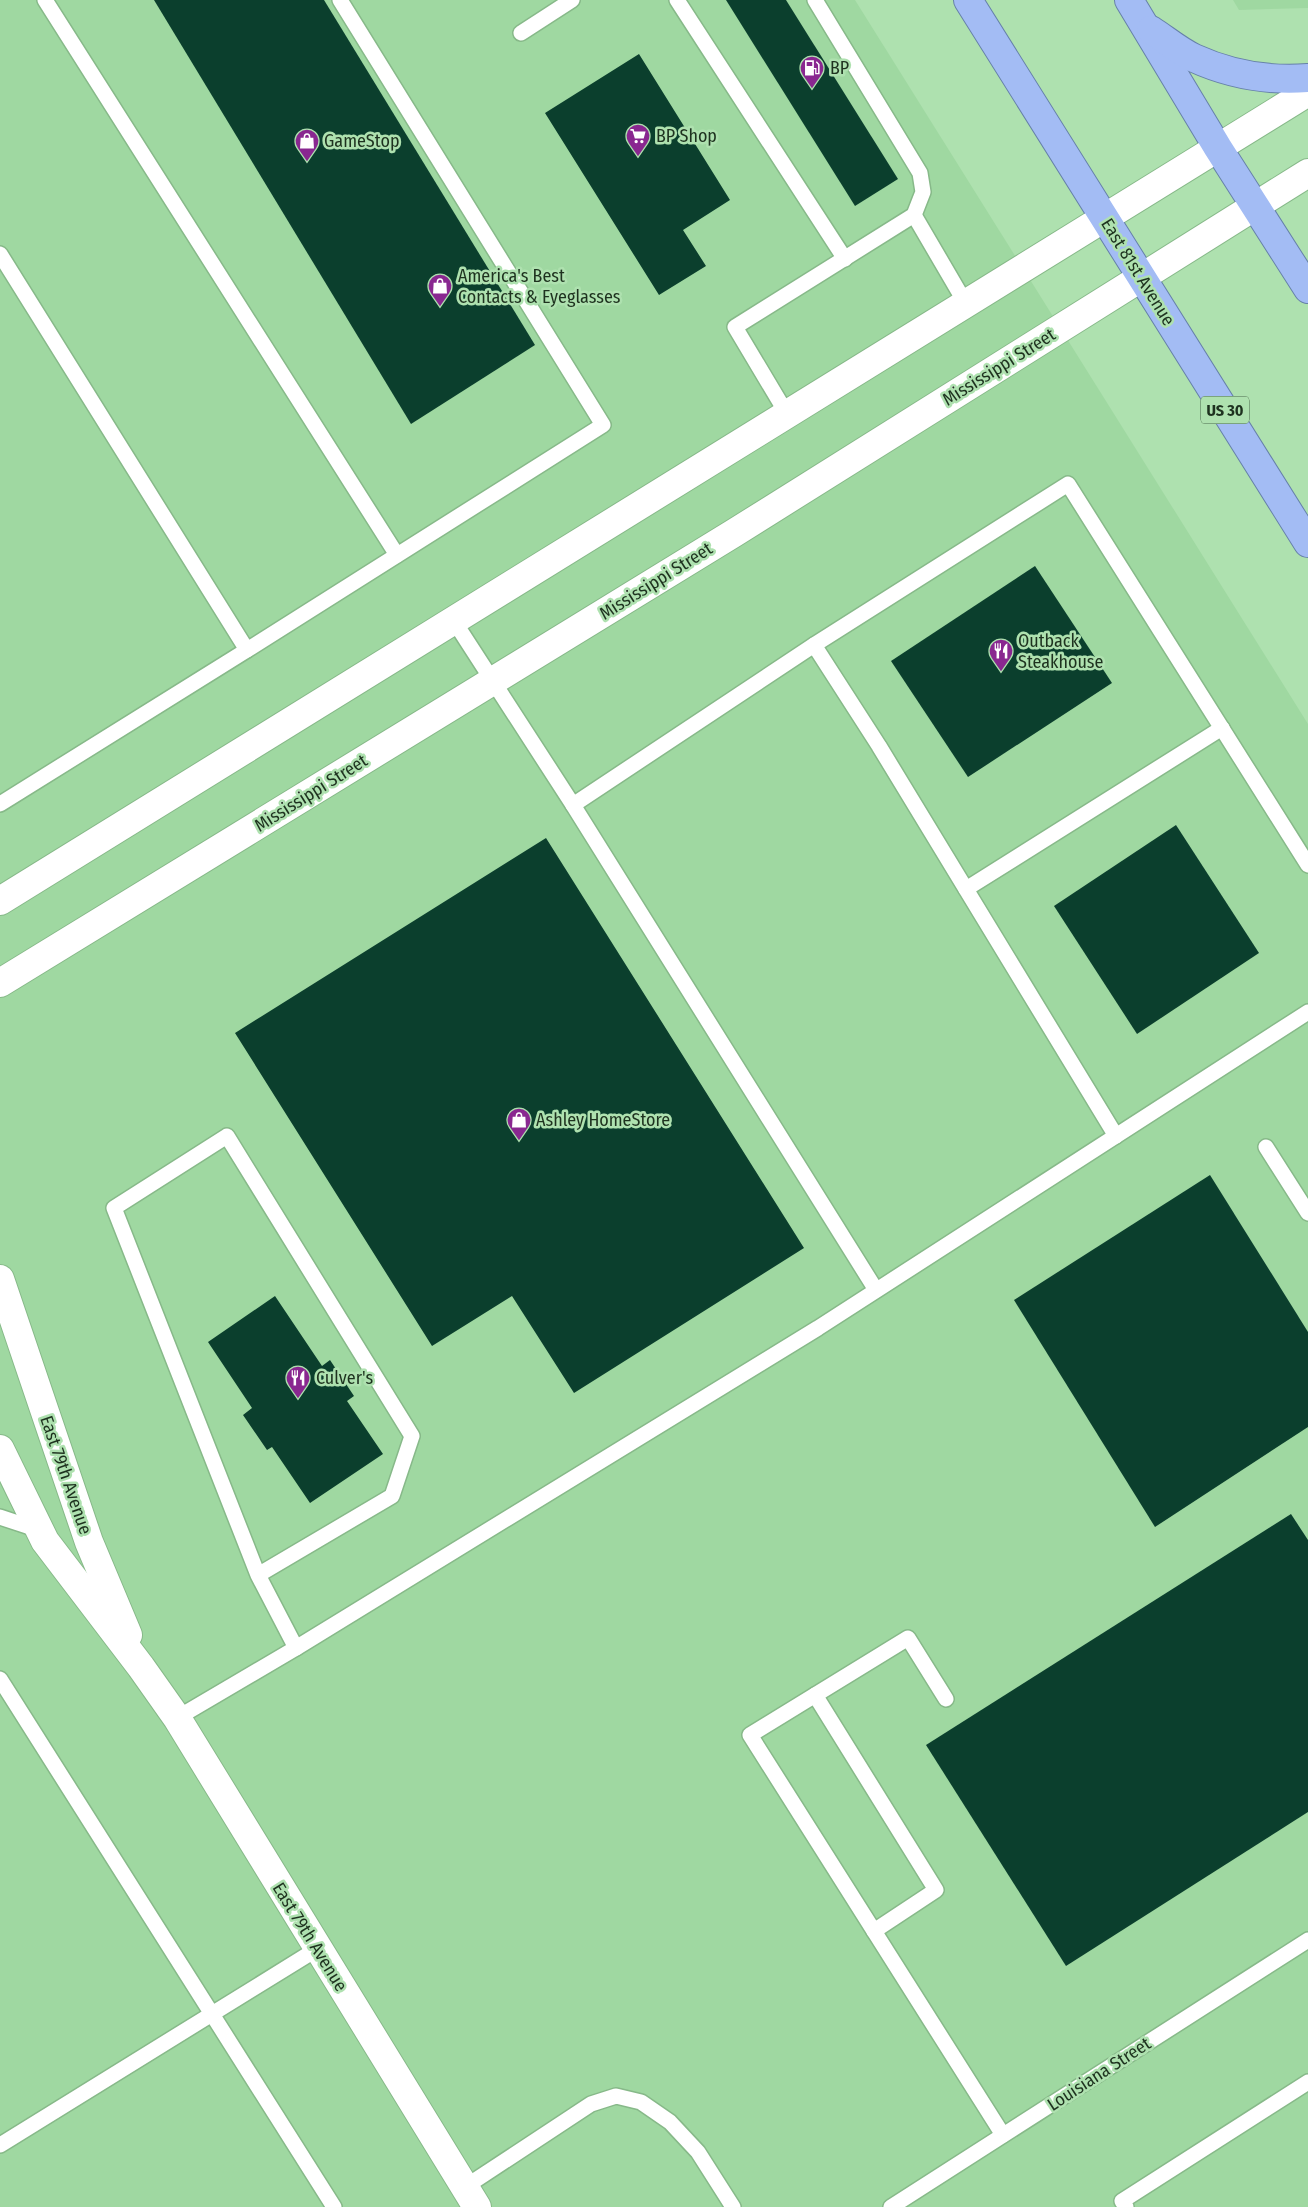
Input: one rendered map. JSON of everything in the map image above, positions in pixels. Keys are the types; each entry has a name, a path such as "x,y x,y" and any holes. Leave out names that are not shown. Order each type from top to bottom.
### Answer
{"highway":[{"name":"East 81st Avenue","path":"968,0 1308,543"},
{"path":"1128,0 1218,148 1308,290"},
{"path":"1144,26 1192,57 1224,70 1282,80 1308,78"}],"street":[{"path":"0,901 1308,92"},
{"name":"Mississippi Street","path":"0,984 743,528 1308,173"},
{"name":"East 79th Avenue","path":"0,1279 90,1542 141,1667"},
{"name":"East 79th Avenue","path":"0,1449 39,1530 71,1577 141,1667 176,1718 471,2197"}],"lane":[{"path":"45,0 397,555"},
{"path":"0,804 603,425 340,0"},
{"path":"521,33 572,0"},
{"path":"678,0 845,259"},
{"path":"787,414 735,327 914,215 923,192 920,173 814,0"},
{"path":"914,215 966,304"},
{"path":"0,254 247,650"},
{"path":"573,805 814,645 1068,484 1308,865"},
{"path":"454,621 573,805 876,1290"},
{"path":"814,645 879,746 1116,1136"},
{"path":"966,889 1222,728"},
{"path":"176,1718 296,1648 876,1290 1308,1012"},
{"path":"258,1575 392,1496 412,1436 227,1136 114,1208 258,1575 296,1648"},
{"path":"1266,1147 1308,1213"},
{"path":"0,1517 39,1530"},
{"path":"946,1699 908,1638 750,1735 1003,2135"},
{"path":"0,1679 334,2207"},
{"path":"815,1695 936,1890 874,1932"},
{"name":"Louisiana Street","path":"891,2207 1308,1940"},
{"path":"0,2145 317,1949"},
{"path":"1126,2207 1122,2201 1308,2082"},
{"path":"471,2197 591,2104 616,2096 641,2102 670,2122 698,2152 733,2207"}],"shaded area":[{"path":"0,0 855,0 1308,724 1308,2207 0,2207"},
{"path":"1233,0 1308,0 1308,8 1239,10"}],"building":[{"path":"154,0 324,0 535,345 411,424"},
{"name":"BP","path":"726,0 786,0 898,179 855,206"},
{"name":"BP Shop","path":"639,54 730,200 683,230 706,266 659,295 545,113"},
{"name":"Outback Steakhouse","path":"1035,566 1112,683 968,777 891,661"},
{"path":"1176,825 1259,953 1137,1034 1054,906"},
{"name":"Ashley HomeStore","path":"546,838 804,1248 574,1393 512,1296 432,1346 235,1033"},
{"path":"1210,1175 1308,1332 1308,1427 1155,1527 1014,1300"},
{"name":"Culver's","path":"275,1296 322,1366 330,1360 354,1396 347,1401 383,1454 310,1503 272,1447 267,1450 243,1415 252,1408 208,1342"},
{"path":"1291,1514 1308,1540 1308,1812 1066,1966 926,1745"}],"place":[{"name":"BP","path":"812,89"},
{"name":"BP Shop","path":"638,157"},
{"name":"GameStop","path":"307,162"},
{"name":"America's Best Contacts & Eyeglasses","path":"440,307"},
{"name":"Outback Steakhouse","path":"1001,672"},
{"name":"Ashley HomeStore","path":"519,1141"},
{"name":"Culver's","path":"298,1399"}]}
